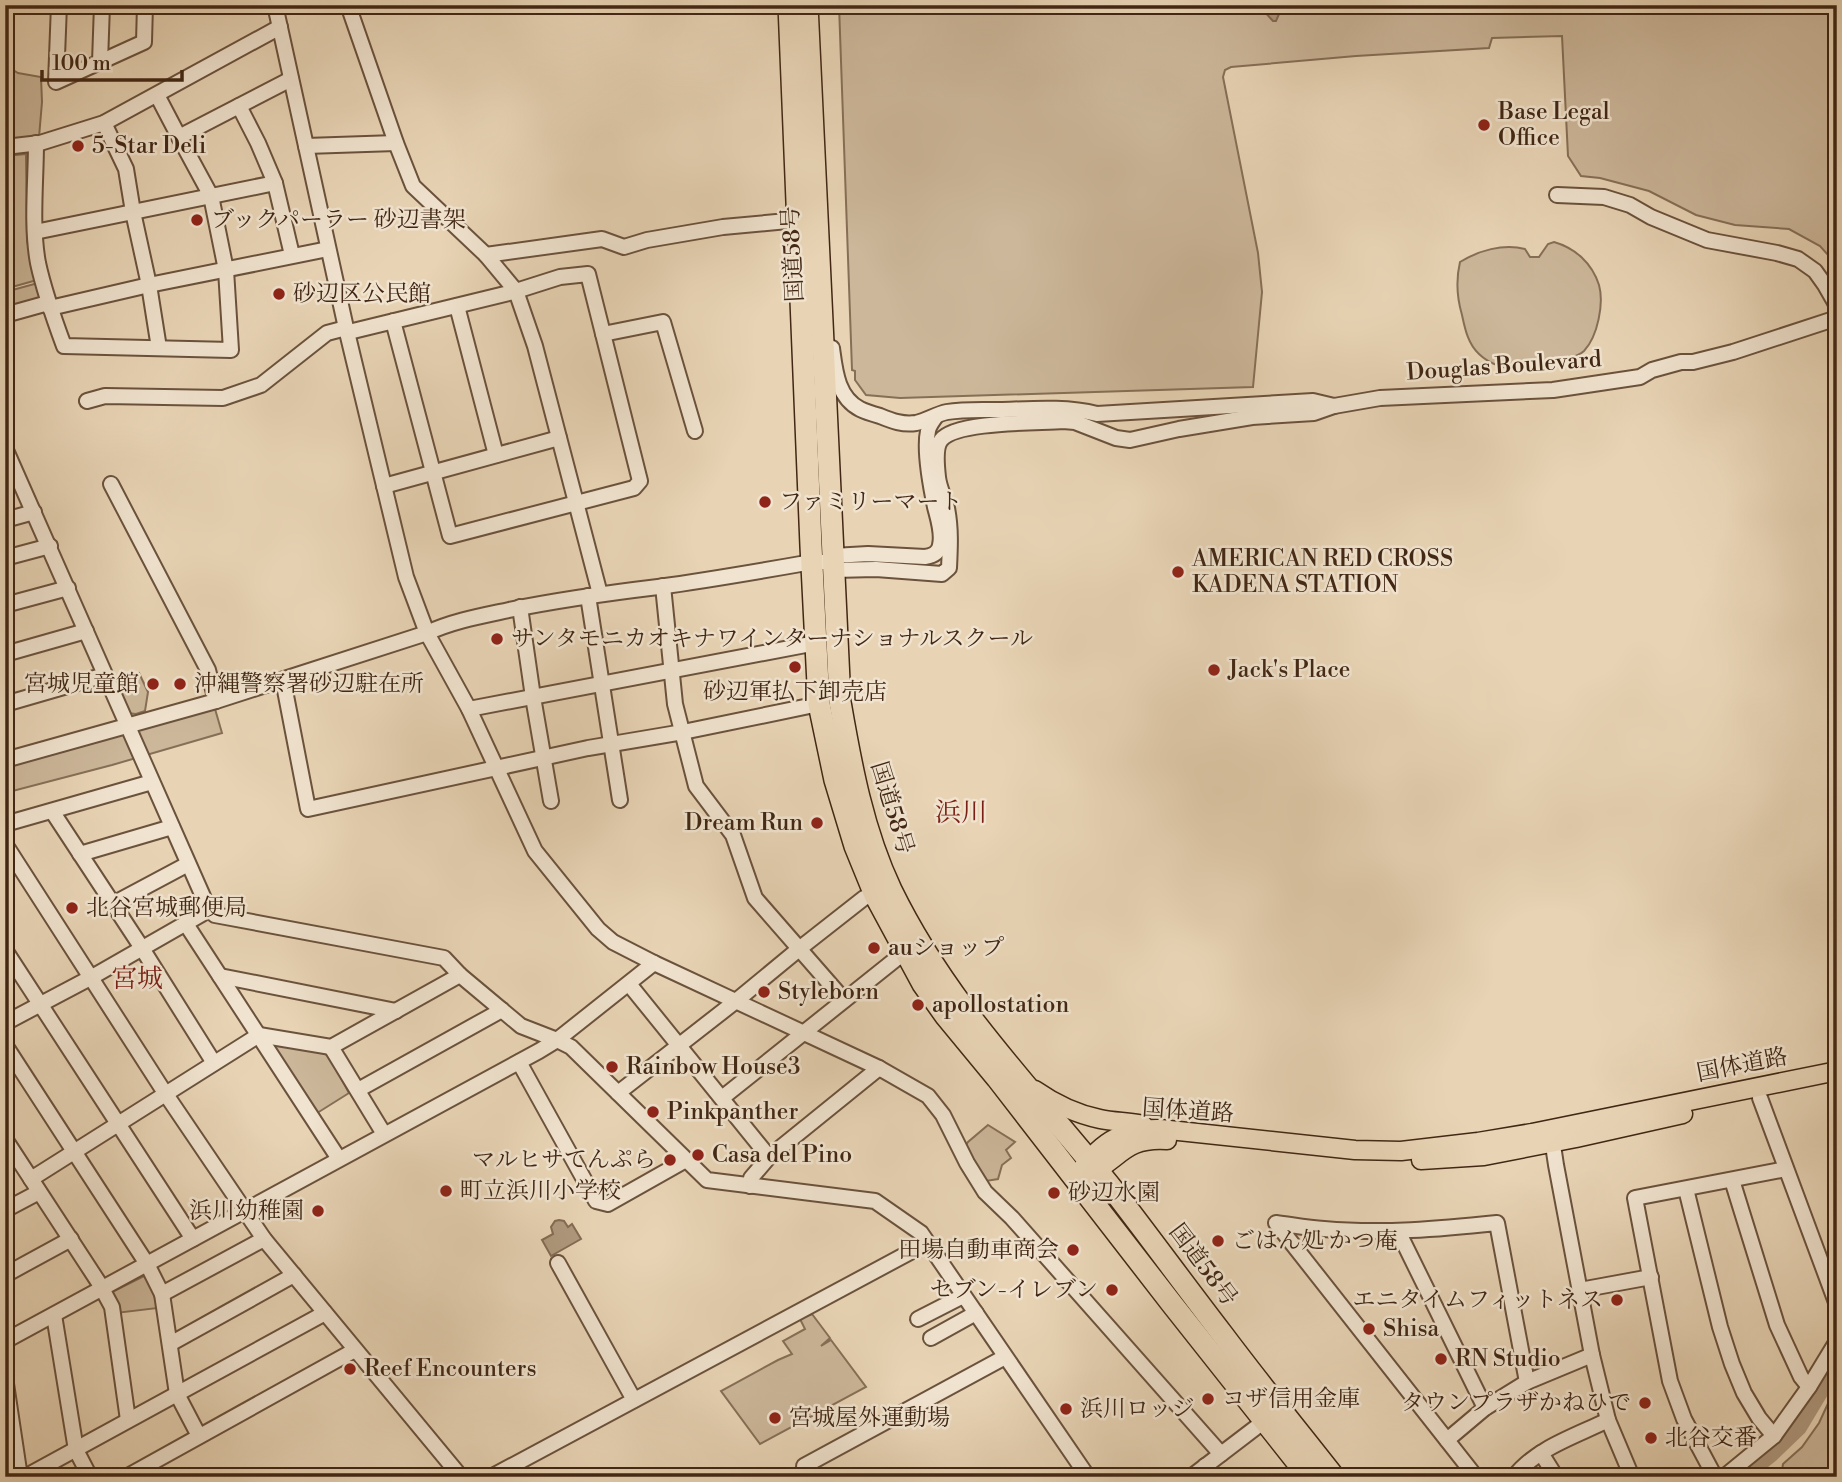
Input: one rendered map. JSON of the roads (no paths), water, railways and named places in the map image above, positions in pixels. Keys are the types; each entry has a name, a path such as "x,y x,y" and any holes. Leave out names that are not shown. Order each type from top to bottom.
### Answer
{"highway":[{"name":"国道58号","path":"789,5 798,220 840,702 853,774 871,839 891,889 924,951 953,994 1016,1075 1092,1165 1273,1415 1286,1445 1309,1477"},
{"name":"国道58号","path":"807,5 820,274 828,563 816,643 819,704 835,780 855,846 875,895 923,984 945,1015 1076,1178 1155,1283 1273,1415 1334,1477"}],"main road":[{"name":"国体道路","path":"1092,1165 1141,1142 1153,1140 1329,1159 1406,1160 1484,1156 1552,1136 1837,1071"},
{"path":"1016,1075 1058,1105 1081,1114 1160,1129"},
{"name":"国体道路","path":"1076,1178 1122,1134 1133,1130 1160,1129 1354,1150 1401,1151 1552,1136 1760,1098 1837,1081"}],"street":[{"path":"59,5 56,82 144,42 145,5"},
{"path":"100,62 102,5"},
{"path":"275,5 328,249 406,577 427,633 469,709 535,851 598,929 613,942 879,1068 928,1096 943,1115 985,1192 1221,1454"},
{"path":"348,5 413,186 486,255 516,291 535,346 576,502 594,595 601,683 620,800"},
{"path":"5,147 36,143 104,123 280,27"},
{"path":"179,137 291,79"},
{"path":"36,143 35,232 38,261 49,305 64,346 231,350 226,270 211,196 157,95"},
{"path":"239,106 275,183 292,255"},
{"path":"104,123 126,169 159,348"},
{"path":"306,146 396,143"},
{"path":"35,232 275,183"},
{"path":"1558,195 1604,197 1630,205 1651,217 1707,240 1777,253 1798,260 1815,271 1837,306"},
{"path":"486,255 602,239 624,247 647,240 723,227 798,220"},
{"path":"5,315 328,249"},
{"path":"87,401 105,396 223,398 261,385 327,333 394,321 516,291 560,277 587,274 640,481 634,488 450,536 394,321"},
{"path":"820,274 837,380 849,401 859,409 905,424 917,423 944,412 1014,410 1130,440 1252,417 1314,414 1334,405"},
{"path":"457,306 496,455"},
{"name":"Douglas Boulevard","path":"1334,405 1380,398 1553,390 1640,377 1653,370 1733,352 1837,318"},
{"path":"603,334 663,322 695,431"},
{"path":"828,563 942,574 949,568 950,540 947,507 938,477 938,447 940,440 957,431 1046,418 1080,410 1097,414 1313,401 1334,405"},
{"path":"5,760 216,701 427,633 447,624 520,607 828,563 868,554 931,556 937,553 941,545 930,484 928,443 930,425 936,416"},
{"path":"384,486 559,438"},
{"path":"5,448 209,911 215,915 444,958 460,975 521,1026 571,1047 707,1180 876,1201 921,1233 1088,1477"},
{"path":"111,484 208,670 216,701"},
{"path":"5,520 34,512"},
{"path":"5,558 50,546"},
{"path":"663,586 675,704 696,786 733,835 755,898 844,1000"},
{"path":"5,605 68,588"},
{"path":"520,607 551,801"},
{"path":"5,654 86,631"},
{"path":"469,709 816,643"},
{"path":"5,704 105,675"},
{"path":"283,680 308,810 543,758 819,704"},
{"path":"5,824 152,782"},
{"path":"51,811 214,1063"},
{"path":"80,854 172,827"},
{"path":"5,844 165,1093 264,1239 461,1477"},
{"path":"113,904 188,864"},
{"path":"618,1093 864,898 875,895"},
{"path":"5,1023 209,911"},
{"path":"186,923 339,1160"},
{"path":"5,950 193,1239"},
{"path":"722,1098 844,1000 907,954"},
{"path":"5,1341 557,1040 654,963"},
{"path":"31,1179 258,1035 331,1047 460,975"},
{"path":"220,976 396,1011"},
{"path":"629,984 769,1157"},
{"path":"358,1090 502,1010"},
{"path":"5,1045 147,1264 162,1294 177,1394 200,1436"},
{"path":"331,1047 384,1134"},
{"path":"519,1062 596,1201 608,1204 686,1160"},
{"path":"750,1186 751,1178 769,1157 879,1068"},
{"path":"1760,1098 1837,1305"},
{"path":"1552,1136 1592,1355 1608,1420 1632,1477"},
{"path":"8,1149 71,1239 112,1307 128,1420"},
{"path":"1715,1477 1684,1419 1670,1381 1636,1199 1786,1169"},
{"path":"1731,1180 1777,1325 1801,1377 1809,1387"},
{"path":"1686,1189 1720,1327 1732,1364 1744,1393 1774,1436"},
{"path":"5,1210 39,1192"},
{"path":"1476,1477 1276,1223 1324,1229 1398,1231 1497,1223 1527,1382"},
{"path":"1398,1231 1485,1408"},
{"path":"5,1275 71,1239"},
{"path":"162,1294 264,1239"},
{"path":"491,1477 927,1242"},
{"path":"558,1263 634,1400"},
{"path":"170,1344 294,1275"},
{"path":"1580,1290 1651,1278"},
{"path":"918,1319 963,1296"},
{"path":"5,1377 23,1477 325,1313"},
{"path":"931,1338 976,1314"},
{"path":"54,1315 76,1450 90,1477"},
{"path":"1724,1477 1774,1436 1837,1341"},
{"path":"126,1477 355,1350"},
{"path":"1447,1440 1485,1408 1527,1382 1592,1355"},
{"path":"804,1466 1005,1357"},
{"path":"1191,1477 1210,1471 1221,1454 1273,1415"},
{"path":"1514,1477 1522,1467 1541,1453 1608,1420"},
{"path":"1541,1453 1556,1477"}],"waterway":[{"path":"1741,1477 1798,1427 1837,1362"}],"place":[{"name":"Base Legal Office","path":"1484,125"},
{"name":"5-Star Deli","path":"78,146"},
{"name":"ブックパーラー 砂辺書架","path":"197,220"},
{"name":"砂辺区公民館","path":"279,294"},
{"name":"ファミリーマート","path":"765,502"},
{"name":"AMERICAN RED CROSS KADENA STATION","path":"1178,572"},
{"name":"サンタモニカオキナワインターナショナルスクール","path":"497,639"},
{"name":"砂辺軍払下卸売店","path":"795,667"},
{"name":"Jack's Place","path":"1214,670"},
{"name":"宮城児童館","path":"153,684"},
{"name":"沖縄警察署砂辺駐在所","path":"180,684"},
{"name":"Dream Run","path":"817,823"},
{"name":"北谷宮城郵便局","path":"72,908"},
{"name":"auショップ","path":"874,948"},
{"name":"Styleborn","path":"764,992"},
{"name":"apollostation","path":"918,1005"},
{"name":"Rainbow House3","path":"612,1067"},
{"name":"Pinkpanther","path":"653,1112"},
{"name":"Casa del Pino","path":"698,1155"},
{"name":"マルヒサてんぷら","path":"670,1160"},
{"name":"町立浜川小学校","path":"446,1191"},
{"name":"砂辺水園","path":"1054,1193"},
{"name":"浜川幼稚園","path":"318,1211"},
{"name":"ごはん処 かつ庵","path":"1218,1241"},
{"name":"田場自動車商会","path":"1073,1250"},
{"name":"セブン-イレブン","path":"1112,1290"},
{"name":"エニタイムフィットネス","path":"1617,1300"},
{"name":"Shisa","path":"1369,1329"},
{"name":"RN Studio","path":"1441,1359"},
{"name":"Reef Encounters","path":"350,1369"},
{"name":"コザ信用金庫","path":"1208,1399"},
{"name":"タウンプラザかねひで","path":"1645,1403"},
{"name":"浜川ロッジ","path":"1066,1409"},
{"name":"宮城屋外運動場","path":"775,1418"},
{"name":"北谷交番","path":"1651,1438"}],"district":[{"name":"浜川","path":"961,813"},
{"name":"宮城","path":"137,979"}]}
